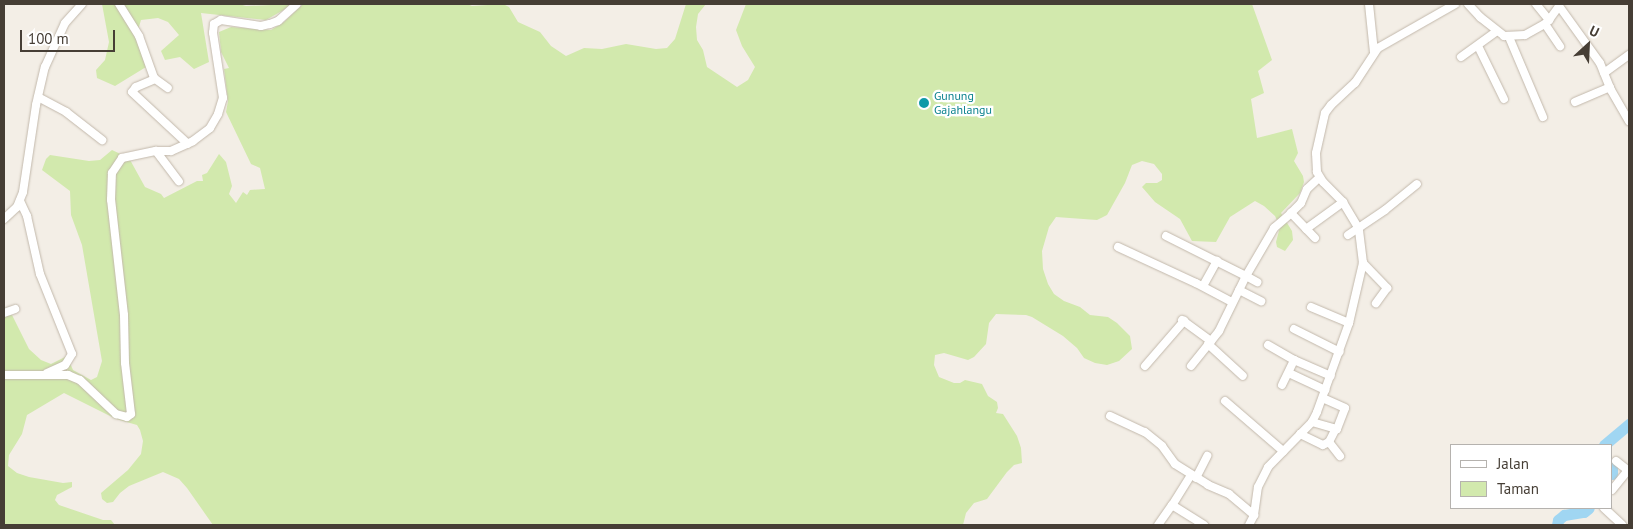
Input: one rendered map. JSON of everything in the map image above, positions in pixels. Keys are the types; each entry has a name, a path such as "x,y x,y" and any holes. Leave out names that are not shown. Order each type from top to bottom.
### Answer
{"street":[{"path":"4,219 20,201 38,97 45,68 66,23 82,4"},
{"path":"119,4 139,36 155,79 168,88"},
{"path":"4,373 68,375 80,380 116,414 127,417 131,414 125,363 124,315 111,179 116,164 122,158 156,151 171,151 188,144 210,128 223,98 213,33 214,24 220,20 262,26 278,21 297,4"},
{"path":"1369,4 1374,52"},
{"path":"1248,525 1254,515 1261,479 1268,467 1312,422 1325,394 1349,323 1363,263 1358,229 1343,202 1319,178 1315,160 1325,113 1331,105 1355,84 1374,52 1388,41 1452,4"},
{"path":"1468,4 1497,31 1509,37 1525,35 1547,20 1559,6 1596,57 1610,88 1629,121"},
{"path":"1536,4 1547,20 1560,46"},
{"path":"1461,57 1497,31"},
{"path":"1509,37 1543,116"},
{"path":"1478,46 1504,99"},
{"path":"1604,72 1629,55"},
{"path":"155,79 136,87 132,92 188,144"},
{"path":"1575,102 1610,88"},
{"path":"38,97 66,112 102,140"},
{"path":"156,151 179,181"},
{"path":"1191,366 1219,331 1231,302 1274,228 1301,203 1307,190 1319,178"},
{"path":"1348,235 1399,200 1417,184"},
{"path":"20,201 27,216 40,274 72,354 65,365 43,375"},
{"path":"1306,230 1343,202"},
{"path":"1291,213 1315,238"},
{"path":"1166,236 1257,282"},
{"path":"1118,247 1203,286 1231,302"},
{"path":"1203,286 1217,262"},
{"path":"1363,263 1388,288 1376,303"},
{"path":"1239,290 1261,301"},
{"path":"1311,307 1349,323"},
{"path":"4,312 15,309"},
{"path":"1145,366 1182,320 1210,343 1243,376"},
{"path":"1294,329 1340,352"},
{"path":"1268,345 1294,360 1332,376"},
{"path":"1282,385 1294,360"},
{"path":"1291,374 1345,408 1329,442"},
{"path":"1225,401 1283,451"},
{"path":"1110,416 1145,432 1162,446 1171,459 1193,476 1228,494 1254,515"},
{"path":"1312,422 1335,430"},
{"path":"1300,434 1320,444 1329,442"},
{"path":"1329,442 1340,456"},
{"path":"1158,525 1207,456"},
{"path":"1613,489 1628,471 1616,460"},
{"path":"1172,506 1204,525"},
{"path":"1605,509 1622,525"}],"green space":[{"path":"102,4 239,4 246,6 294,4 266,20 201,13 209,62 194,69 180,57 165,60 161,51 179,35 168,22 158,18 141,20 136,37 146,67 115,86 97,78 96,70 105,60 109,42"},
{"path":"303,4 467,4 472,6 503,4 509,7 518,22 540,32 551,46 566,56 584,48 602,49 626,44 656,49 667,48 675,39 686,4 706,4 698,14 696,27 697,40 703,50 707,67 737,87 748,80 755,67 742,46 736,30 746,4 1252,4 1272,60 1258,71 1264,93 1251,99 1257,138 1292,129 1298,153 1294,161 1303,176 1304,182 1300,193 1281,213 1292,231 1293,240 1285,251 1277,247 1276,242 1280,227 1275,216 1255,201 1230,217 1216,242 1192,241 1180,219 1155,202 1142,187 1146,183 1157,183 1162,180 1162,174 1154,164 1142,161 1132,165 1125,183 1107,215 1097,220 1056,217 1049,227 1042,251 1043,269 1048,284 1054,294 1064,301 1080,307 1090,315 1108,317 1117,323 1130,336 1132,349 1119,361 1107,365 1095,363 1084,358 1077,348 1063,336 1032,317 996,314 989,323 986,344 974,357 968,360 944,353 935,355 934,365 939,377 954,383 960,383 965,380 982,384 988,396 997,402 998,408 996,413 1003,414 1017,436 1021,448 1022,463 1014,465 1007,472 987,499 974,503 966,513 963,525 213,525 179,479 163,472 129,486 113,502 107,503 102,499 101,493 128,470 141,454 143,441 140,430 137,425 116,419 64,393 27,415 22,434 9,455 8,466 17,473 29,477 63,483 72,482 72,487 57,495 55,500 59,505 103,520 111,520 115,525 4,525 4,316 12,315 29,349 41,360 51,364 67,356 73,370 91,380 97,377 102,361 82,245 71,215 70,191 42,170 46,159 50,155 89,161 100,160 112,150 129,158 145,187 161,194 164,198 197,181 203,181 202,175 207,173 219,154 226,162 232,186 229,194 236,203 243,192 247,195 250,190 265,189 260,168 251,164 226,112 228,101 224,69 229,68 221,52 219,32 231,27 271,30 284,22"}],"waterway":[{"path":"1605,444 1629,424"},
{"path":"1557,525 1558,520 1564,515 1584,512 1588,509"}],"place":[{"name":"Gunung Gajahlangu","path":"924,103"}]}
